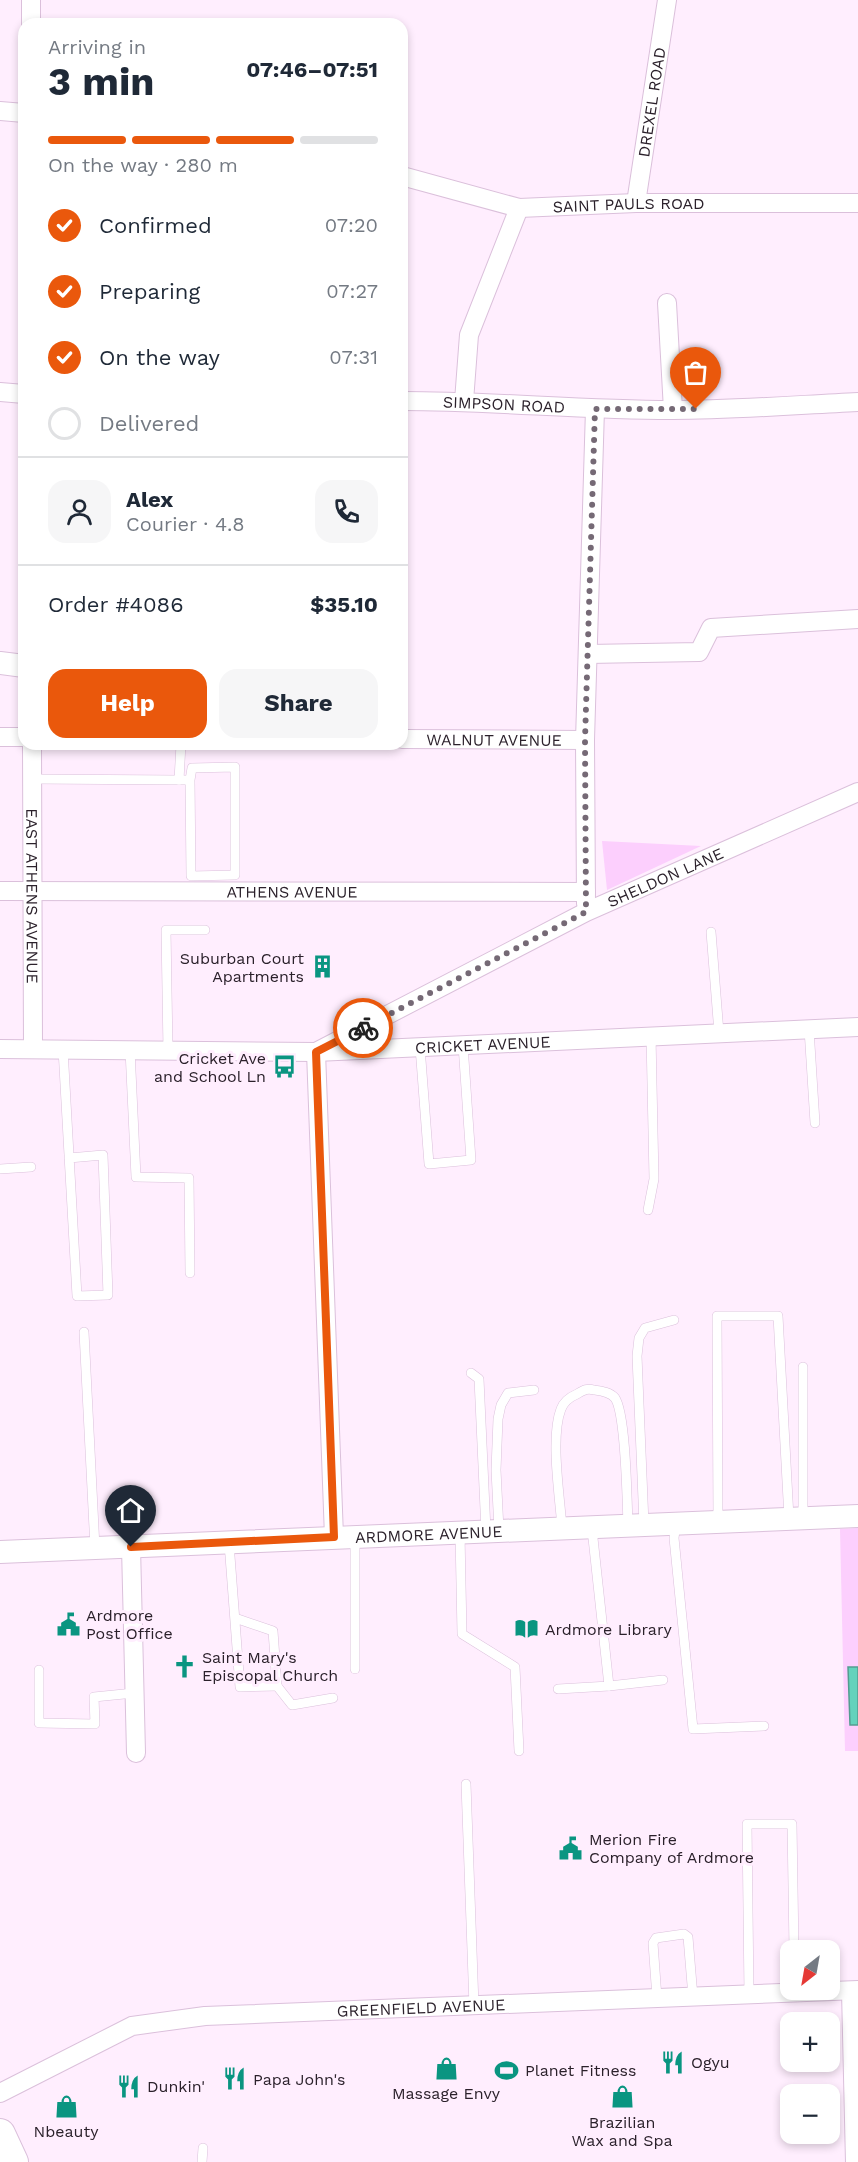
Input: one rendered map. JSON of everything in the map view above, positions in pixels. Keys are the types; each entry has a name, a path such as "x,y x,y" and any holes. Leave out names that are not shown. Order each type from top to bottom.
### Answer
{"highway":[{"path":"0,2134 13,2162"}],"street":[{"path":"31,0 32,18"},
{"name":"DREXEL ROAD","path":"636,203 667,0"},
{"path":"0,111 18,112"},
{"name":"SAINT PAULS ROAD","path":"408,178 519,208 636,203 858,203"},
{"path":"464,401 469,335 519,208"},
{"path":"667,303 673,410"},
{"path":"0,392 18,394"},
{"name":"SIMPSON ROAD","path":"408,401 464,401 595,409 673,410 858,402"},
{"path":"586,912 585,740 595,409"},
{"path":"588,654 699,652 711,628 858,619"},
{"path":"0,663 18,665"},
{"path":"0,737 18,737"},
{"name":"WALNUT AVENUE","path":"408,739 585,740"},
{"name":"EAST ATHENS AVENUE","path":"32,750 33,1048"},
{"name":"SHELDON LANE","path":"316,1052 586,912 858,792"},
{"name":"ATHENS AVENUE","path":"0,891 586,892"},
{"name":"CRICKET AVENUE","path":"0,1049 316,1052 858,1027"},
{"path":"316,1052 344,1536"},
{"name":"ARDMORE AVENUE","path":"0,1552 858,1516"},
{"path":"131,1547 136,1753"},
{"name":"GREENFIELD AVENUE","path":"840,1990 855,1990"},
{"path":"855,1990 855,2162"},
{"name":"GREENFIELD AVENUE","path":"0,2093 132,2026 205,2016 780,1992"}],"lane":[{"path":"178,780 180,750"},
{"path":"235,767 235,875 190,876 190,780 192,768 235,767"},
{"path":"32,779 190,780"},
{"path":"168,1050 166,930 205,930"},
{"path":"711,932 719,1033"},
{"path":"809,1029 814,1123"},
{"path":"648,1210 654,1179 651,1036"},
{"path":"420,1047 429,1164 471,1160 463,1045"},
{"path":"63,1049 69,1158 77,1296 108,1294 103,1155 69,1158"},
{"path":"130,1050 136,1177 189,1178 190,1273"},
{"path":"0,1169 31,1167"},
{"path":"718,1521 717,1316 778,1316 796,1518"},
{"path":"636,1525 639,1338 645,1328 674,1320"},
{"path":"84,1332 95,1548"},
{"path":"796,1518 803,1367"},
{"path":"471,1373 479,1379 492,1530"},
{"path":"562,1528 557,1423 562,1407 569,1398 588,1388 614,1396 619,1407 636,1525"},
{"path":"492,1530 498,1419 501,1405 508,1393 534,1390"},
{"path":"676,1523 674,1538 693,1729 765,1726"},
{"path":"591,1526 609,1686"},
{"path":"460,1532 462,1634 515,1667 519,1751"},
{"path":"344,1536 355,1668"},
{"path":"228,1543 240,1687 277,1686"},
{"path":"235,1618 273,1631 277,1686 292,1705 333,1698"},
{"path":"39,1670 39,1723 95,1724 94,1697 134,1693"},
{"path":"558,1689 663,1680"},
{"path":"466,1784 474,2006"},
{"path":"749,1995 747,1824 792,1824 794,1940"},
{"path":"657,1998 653,1943 656,1938 684,1934 688,1937 693,1997"},
{"path":"202,2162 203,2148"}],"shaded area":[{"path":"602,841 701,846 607,890"},
{"path":"858,1528 858,1751 845,1751 840,1529"},
{"path":"848,1667 858,1667 858,1725 850,1725"}],"way so far":[{"path":"363,1028 586,912 585,740 595,409 696,409"}],"place":[{"name":"Suburban Court Apartments","path":"322,967"},
{"name":"Cricket Ave and School Ln","path":"284,1067"},
{"name":"Ardmore Post Office","path":"68,1624"},
{"name":"Ardmore Library","path":"527,1629"},
{"name":"Saint Mary's Episcopal Church","path":"184,1666"},
{"name":"Merion Fire Company of Ardmore","path":"571,1848"},
{"name":"Ogyu","path":"673,2062"},
{"name":"Massage Envy","path":"446,2068"},
{"name":"Planet Fitness","path":"507,2070"},
{"name":"Papa John's","path":"235,2079"},
{"name":"Dunkin'","path":"129,2086"},
{"name":"Brazilian Wax and Spa","path":"622,2097"},
{"name":"Nbeauty","path":"66,2106"}],"route":[{"path":"131,1547 334,1537 316,1052 363,1028"}]}
